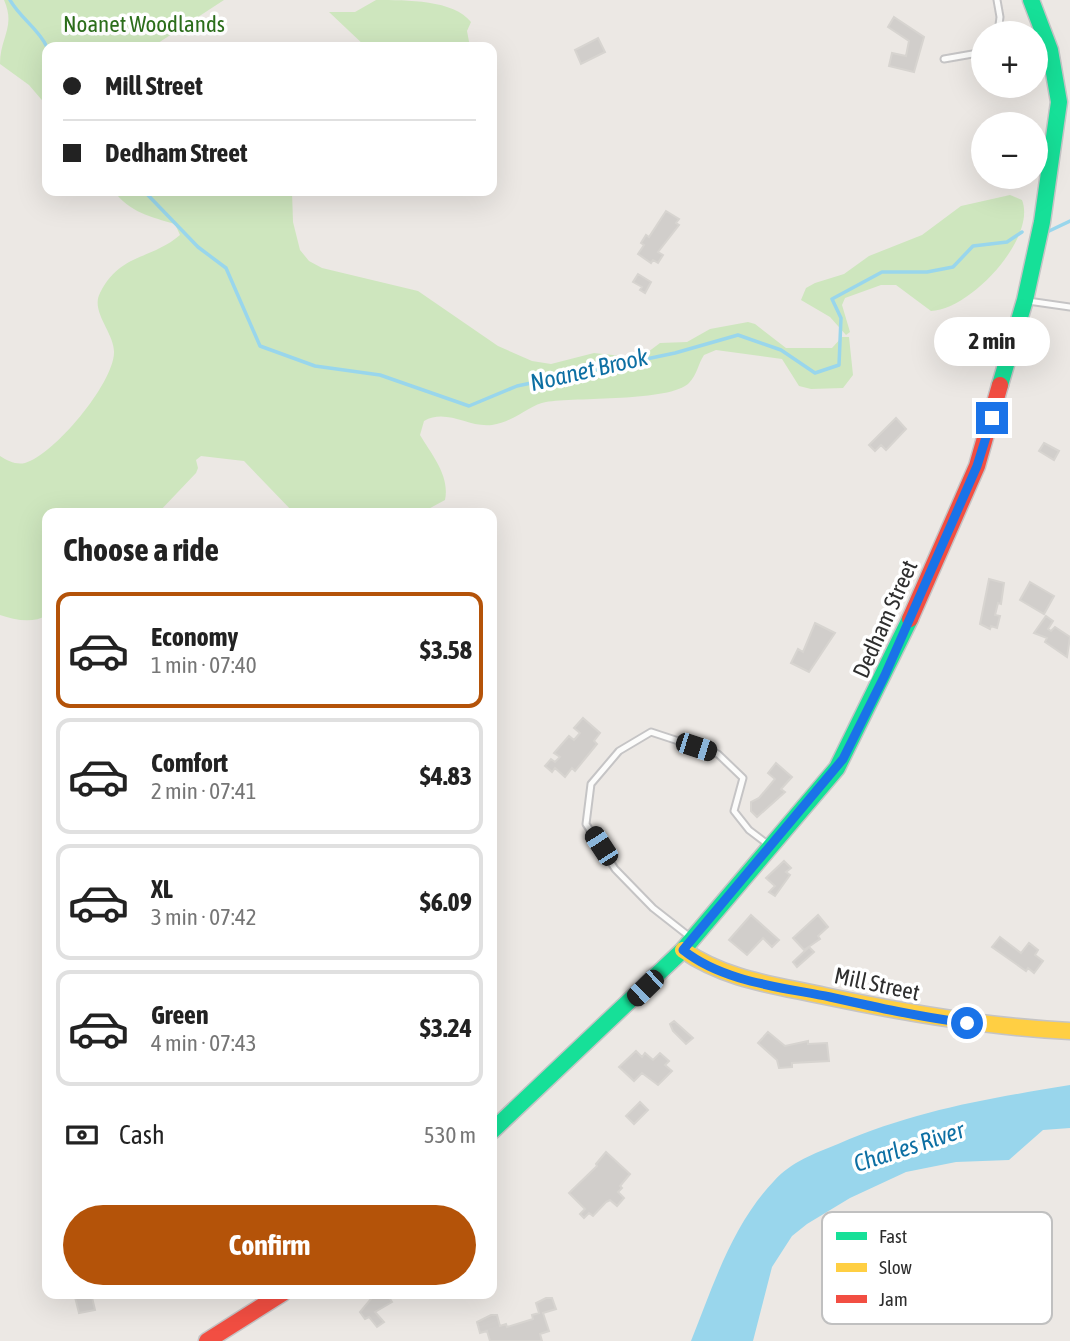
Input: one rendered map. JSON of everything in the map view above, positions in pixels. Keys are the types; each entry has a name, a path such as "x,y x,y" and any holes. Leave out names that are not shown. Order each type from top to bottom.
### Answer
{"main road":[{"name":"Dedham Street","path":"497,1126 688,944 837,768 885,675 977,466 1025,300 1042,222 1059,102 1050,50 1031,0"},
{"name":"Mill Street","path":"688,944 698,961 720,971 886,1011 993,1027 1070,1031"},
{"path":"207,1341 274,1299"}],"lane":[{"path":"997,0 1000,21"},
{"path":"944,59 971,54"},
{"path":"1025,300 1070,307"},
{"path":"688,944 615,869 586,824 590,783 619,751 651,732 718,754 743,778 734,811 749,830 771,846"}],"green space":[{"name":"Noanet Woodlands","path":"4,0 224,0 160,42 42,42 42,100 29,85 0,64 8,25"},
{"path":"376,0 442,5 453,9 471,22 467,31 469,42 361,42 329,12 355,12"},
{"path":"1010,195 1022,200 1024,216 1020,233 1010,252 981,285 947,308 931,311 896,285 881,285 845,298 842,305 850,332 846,335 830,317 801,300 806,288 844,274 869,256 922,235 961,206"},
{"path":"118,196 292,196 293,222 300,250 309,261 322,268 418,291 498,346 532,361 551,364 594,353 640,358 660,343 687,342 710,329 748,322 755,324 786,348 832,348 842,337 849,337 853,375 843,388 811,389 799,386 782,359 716,350 704,355 689,383 663,393 546,402 492,425 474,424 449,417 433,418 424,421 420,435 435,458 446,491 445,500 430,508 289,508 244,461 201,456 196,460 196,473 163,508 42,508 42,618 24,620 0,615 0,456 9,461 25,463 51,447 80,417 104,382 114,353 111,338 98,308 100,293 108,280 126,264 180,235 175,224 134,209"}],"water":[{"name":"Charles River","path":"1070,1085 1070,1128 1043,1130 1009,1160 956,1162 906,1172 822,1212 822,1215 792,1236 772,1267 753,1341 691,1341 735,1236 759,1198 788,1168 867,1132 924,1114"}],"building":[{"path":"894,17 924,37 914,72 889,66 892,53 906,56 909,41 888,27"},
{"path":"598,38 605,52 581,64 575,50"},
{"path":"666,211 679,219 676,223 679,225 658,252 663,255 658,263 653,260 651,263 638,254 644,245 641,243 646,235 649,237"},
{"path":"638,274 651,282 645,293 640,290 642,287 633,282"},
{"path":"896,418 906,429 886,450 881,445 875,451 869,445"},
{"path":"1044,443 1059,451 1054,460 1039,451"},
{"path":"989,579 1004,583 1001,604 998,603 995,615 1000,616 997,628 991,626 990,629 980,624"},
{"path":"1030,582 1054,596 1044,614 1020,600"},
{"path":"1046,616 1053,621 1048,629 1051,631 1055,627 1070,637 1067,657 1045,642 1047,638 1034,633"},
{"path":"815,623 835,633 809,672 791,663 798,649 803,652"},
{"path":"583,718 600,733 594,741 597,744 575,771 572,768 565,777 555,768 552,772 545,766 551,759 555,762 560,757 554,753 569,736 574,740 580,733 574,728"},
{"path":"776,763 792,777 781,789 785,792 757,817 751,811 751,802 759,798 775,779 768,773"},
{"path":"784,861 791,868 786,872 790,875 775,896 769,892 775,886 766,878"},
{"path":"751,915 779,940 772,947 763,938 747,955 729,940"},
{"path":"818,915 828,927 818,936 820,939 804,950 793,938"},
{"path":"1000,937 1021,953 1029,943 1038,950 1035,955 1043,961 1034,973 1028,968 1026,971 992,947"},
{"path":"809,947 814,952 797,967 793,962"},
{"path":"674,1021 693,1038 686,1044 673,1031 670,1024"},
{"path":"768,1032 785,1046 808,1041 808,1044 827,1043 829,1061 792,1063 792,1067 779,1068 777,1060 758,1043"},
{"path":"636,1051 642,1057 645,1053 653,1060 660,1053 669,1061 665,1065 672,1071 658,1085 642,1073 634,1081 619,1067"},
{"path":"640,1102 648,1110 634,1124 626,1116"},
{"path":"606,1152 630,1174 618,1192 624,1198 617,1206 610,1200 606,1202 593,1216 589,1213 584,1218 580,1214 585,1209 569,1193 597,1166"},
{"path":"552,1298 556,1309 543,1313 549,1331 540,1334 542,1341 490,1341 487,1331 480,1333 477,1322 491,1315 497,1315 500,1326 506,1324 507,1327 533,1319 532,1315 539,1313 536,1303"},
{"path":"76,1299 92,1299 95,1310 79,1313"},
{"path":"371,1299 390,1299 392,1302 375,1312 384,1322 377,1327 369,1317 365,1319 360,1312"}],"waterway":[{"name":"Noanet Brook","path":"10,0 44,42"},
{"name":"Noanet Brook","path":"149,196 198,247 226,268 260,346 315,366 380,375 469,406 517,386 675,353 738,335 781,350 815,373 839,365 841,318 832,299 882,272 927,272 953,267 973,246 1007,242 1022,232"},
{"name":"Noanet Brook","path":"1047,232 1070,221"}],"traffic: fast":[{"path":"1000,385 1025,300 1042,222 1059,102 1050,50 1031,0"},
{"path":"497,1126 683,950 837,768 910,619"}],"traffic: slow":[{"path":"683,950 734,975 788,988 947,1018 1070,1031"}],"traffic: jam":[{"path":"910,619 977,466 1000,385"},
{"path":"207,1341 274,1299"}],"route":[{"path":"967,1023 886,1011 738,977 702,963 683,950 818,793 843,759 885,675 977,466 992,418"}]}
